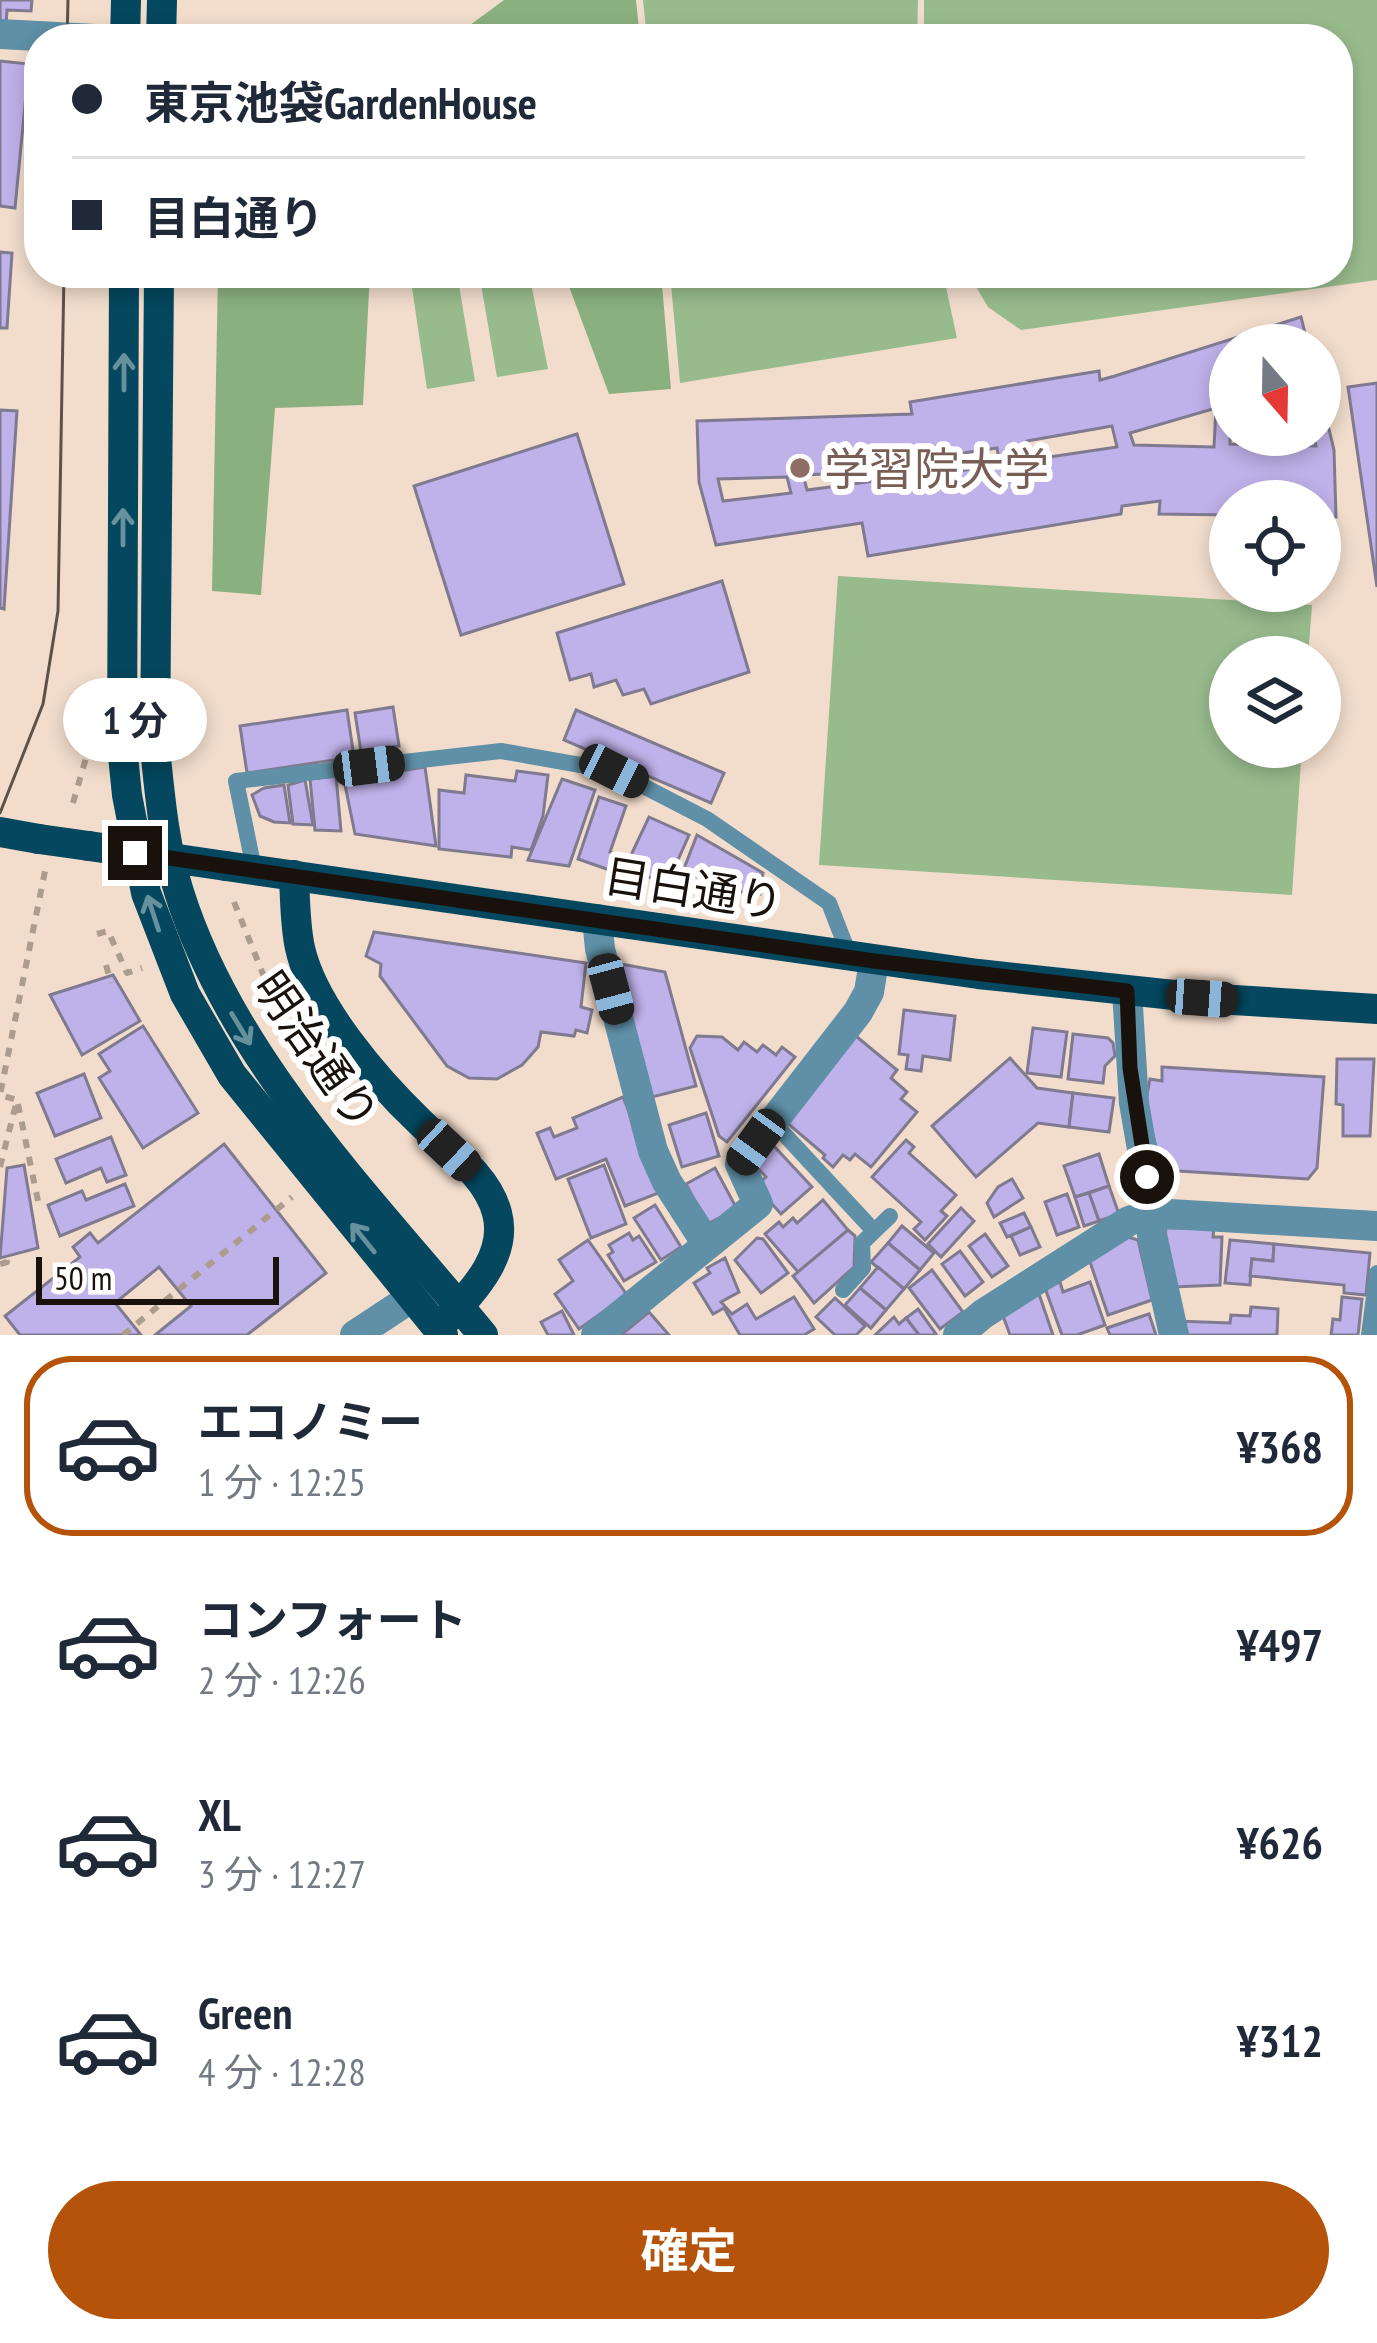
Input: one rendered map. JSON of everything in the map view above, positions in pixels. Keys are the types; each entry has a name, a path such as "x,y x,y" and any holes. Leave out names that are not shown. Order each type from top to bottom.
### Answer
{"main road":[{"name":"明治通り","path":"124,288 122,746 146,893 185,994 232,1075 411,1298 446,1323 483,1335"},
{"name":"明治通り","path":"159,288 155,748 160,802 178,890 216,984 250,1045 446,1323"},
{"name":"目白通り","path":"0,832 862,959 1127,991 1377,1009"},
{"path":"294,874 300,949 320,994 378,1078 475,1174 497,1213 495,1253 484,1276 446,1323"}],"street":[{"path":"597,919 600,949 653,1151 707,1244"},
{"path":"596,1335 758,1204 740,1164 858,1012 868,992 862,959"},
{"path":"1127,991 1132,1085 1154,1213 1152,1234 1174,1335"},
{"path":"958,1335 988,1325 1129,1221 1154,1213 1377,1226"},
{"path":"355,1335 411,1298"}],"lane":[{"path":"240,867 236,781 501,751 614,771 707,819 829,903 862,959"},
{"path":"772,1121 874,1231"},
{"path":"842,1290 863,1268 862,1243 890,1216"},
{"path":"1369,1335 1377,1273"}],"path":[{"path":"73,802 91,741"},
{"path":"17,1100 0,1095 45,872"},
{"path":"234,902 265,979 256,989"},
{"path":"97,934 108,931 127,973 142,968"},
{"path":"106,965 111,983"},
{"path":"0,1167 17,1100"},
{"path":"17,1100 39,1206"},
{"path":"123,1335 292,1197"},
{"path":"0,1264 7,1262 4,1252"}],"green space":[{"path":"504,0 636,0 638,24 471,24"},
{"path":"643,0 918,0 917,24 645,24"},
{"path":"924,0 1377,0 1377,280 1353,283 1353,24 924,24"},
{"path":"218,288 369,288 363,405 275,408 261,595 212,591"},
{"path":"412,288 460,288 475,381 427,389"},
{"path":"482,288 532,288 548,369 497,377"},
{"path":"570,288 662,288 671,389 609,394"},
{"path":"671,288 946,288 957,338 680,383"},
{"path":"977,288 1320,288 1021,330 988,307"},
{"path":"838,576 1209,599 1209,612 1311,612 1310,636 1209,636 1209,768 1301,768 1292,895 819,865"}],"building":[{"path":"0,0 32,0 31,11 7,10 6,26 0,26"},
{"path":"0,61 24,63 24,115 15,208 0,206"},
{"path":"0,252 12,253 7,328 0,328"},
{"path":"1209,346 1209,410 1130,433 1134,445 1209,447 1209,456 1334,456 1335,480 1209,480 1209,515 1159,514 1160,501 1122,506 1121,514 868,556 862,523 716,545 699,482 697,421 912,414 910,402 1099,371 1100,380","holes":["1112,426 1117,447 1029,460 1027,441","997,448 1000,465 910,478 909,461","895,471 897,478 807,490 803,475","787,477 791,493 723,501 718,479"]},
{"path":"1377,383 1377,587 1348,387"},
{"path":"0,410 17,411 4,609 0,608"},
{"path":"577,434 624,584 461,635 414,486"},
{"path":"722,581 749,672 651,704 644,689 623,695 616,680 594,687 591,674 570,680 557,633"},
{"path":"393,707 399,746 361,752 355,713"},
{"path":"347,710 354,757 247,773 240,726"},
{"path":"576,710 724,773 711,803 564,740"},
{"path":"425,767 436,846 355,834 344,780"},
{"path":"517,771 548,775 543,816 531,850 512,847 511,857 439,849 439,790 464,793 466,775 515,781"},
{"path":"336,776 341,831 315,830 310,779"},
{"path":"562,779 595,790 569,866 528,860"},
{"path":"305,780 313,825 293,824 288,785"},
{"path":"284,785 290,823 260,816 252,795"},
{"path":"599,797 626,806 610,852 624,856 618,873 578,859"},
{"path":"649,817 689,835 669,880 622,874"},
{"path":"697,835 763,873 760,894 678,884"},
{"path":"374,932 586,963 581,1007 592,1010 587,1033 541,1032 538,1047 522,1065 497,1079 469,1078 447,1066 380,976 381,964 366,956"},
{"path":"610,962 665,972 696,1086 648,1098"},
{"path":"113,975 140,1021 82,1055 50,995"},
{"path":"904,1010 955,1016 950,1060 923,1056 921,1071 906,1069 908,1055 899,1054"},
{"path":"143,1026 198,1113 143,1148 99,1078 110,1071 99,1054"},
{"path":"1033,1028 1067,1032 1061,1077 1027,1073"},
{"path":"851,1032 897,1070 891,1078 907,1092 901,1099 917,1112 871,1167 855,1154 850,1160 843,1155 833,1167 779,1116"},
{"path":"1073,1034 1108,1038 1113,1043 1115,1056 1105,1066 1103,1083 1068,1079"},
{"path":"697,1036 722,1037 738,1050 744,1042 757,1052 763,1045 776,1055 782,1047 795,1057 727,1142 719,1136 690,1048"},
{"path":"1010,1058 1037,1088 1073,1093 1069,1127 1038,1123 976,1177 932,1126"},
{"path":"1337,1059 1374,1059 1370,1136 1343,1136 1343,1105 1336,1104"},
{"path":"1162,1067 1324,1077 1317,1168 1308,1179 1162,1170 1145,1105 1150,1079 1162,1081"},
{"path":"84,1074 101,1118 55,1136 37,1093"},
{"path":"1073,1093 1114,1098 1109,1132 1069,1127"},
{"path":"623,1097 661,1192 625,1206 606,1159 556,1179 537,1133 550,1128 554,1137 577,1128 573,1118"},
{"path":"706,1113 719,1156 682,1167 669,1125"},
{"path":"111,1137 126,1175 107,1182 101,1168 66,1183 56,1159"},
{"path":"906,1140 914,1147 909,1153 956,1195 941,1211 947,1216 925,1240 914,1229 921,1222 872,1177"},
{"path":"224,1144 326,1273 247,1335 155,1335 191,1306 159,1267 115,1303 141,1335 20,1335 5,1316 80,1257 73,1247 90,1233 98,1243"},
{"path":"772,1144 812,1187 781,1214 756,1186 766,1177 752,1162"},
{"path":"1099,1154 1109,1186 1075,1197 1064,1166"},
{"path":"24,1165 38,1248 0,1258 7,1168"},
{"path":"604,1165 626,1224 591,1238 568,1179"},
{"path":"715,1168 737,1209 707,1224 686,1184"},
{"path":"1012,1179 1023,1198 994,1217 987,1203 998,1187"},
{"path":"125,1184 134,1206 60,1236 48,1205 82,1191 86,1200"},
{"path":"1109,1186 1119,1214 1099,1221 1089,1193"},
{"path":"1089,1193 1099,1221 1084,1226 1075,1197"},
{"path":"1067,1194 1079,1227 1057,1235 1045,1202"},
{"path":"823,1200 848,1230 799,1273 765,1234 779,1222 783,1227 793,1218 797,1223"},
{"path":"655,1205 681,1247 661,1260 634,1218"},
{"path":"961,1208 974,1221 941,1257 928,1244"},
{"path":"1024,1213 1031,1227 1007,1237 1000,1223"},
{"path":"902,1226 934,1253 920,1270 888,1243"},
{"path":"1031,1227 1040,1247 1020,1255 1011,1236"},
{"path":"1162,1228 1214,1228 1213,1237 1222,1237 1220,1285 1173,1287"},
{"path":"848,1230 855,1236 854,1267 814,1303 793,1276"},
{"path":"629,1233 633,1240 639,1236 656,1262 624,1281 608,1255 613,1252 609,1245"},
{"path":"985,1234 1008,1266 992,1277 969,1246"},
{"path":"1128,1237 1138,1240 1152,1300 1108,1315 1088,1256"},
{"path":"757,1238 763,1239 788,1273 761,1293 735,1260"},
{"path":"588,1240 627,1295 579,1329 555,1294 573,1281 559,1260"},
{"path":"1230,1240 1274,1244 1273,1261 1252,1259 1250,1285 1225,1283"},
{"path":"888,1243 920,1270 904,1289 871,1262"},
{"path":"1274,1244 1370,1253 1366,1295 1344,1293 1344,1285 1250,1276 1252,1259 1273,1261"},
{"path":"960,1251 983,1282 965,1296 942,1264"},
{"path":"725,1258 739,1292 721,1302 732,1314 747,1304 756,1319 794,1297 814,1329 804,1335 740,1335 724,1308 713,1314 694,1283"},
{"path":"878,1267 904,1289 886,1310 860,1288"},
{"path":"932,1270 963,1312 940,1329 909,1288"},
{"path":"1060,1282 1063,1292 1090,1282 1105,1325 1062,1335 1045,1288"},
{"path":"860,1288 886,1310 871,1328 845,1305"},
{"path":"1039,1294 1053,1335 1010,1335 1002,1313"},
{"path":"1342,1297 1362,1299 1358,1335 1331,1335 1333,1319 1340,1320"},
{"path":"835,1298 865,1326 856,1335 835,1335 816,1317"},
{"path":"1251,1307 1278,1309 1277,1335 1180,1335 1177,1321 1230,1323 1231,1315 1250,1316"},
{"path":"918,1309 936,1334 919,1335 906,1318"},
{"path":"562,1311 574,1335 548,1335 541,1322"},
{"path":"649,1312 669,1335 621,1335"},
{"path":"1149,1314 1156,1335 1110,1335 1107,1328"},
{"path":"894,1317 899,1324 906,1318 919,1335 875,1335"}],"tram line":[{"path":"67,24 68,0"},
{"path":"0,813 43,704 58,611 64,288"}],"place":[{"name":"学習院大学","path":"800,468"}],"route":[{"path":"135,853 874,961 1127,991 1130,1068 1147,1177"}]}
